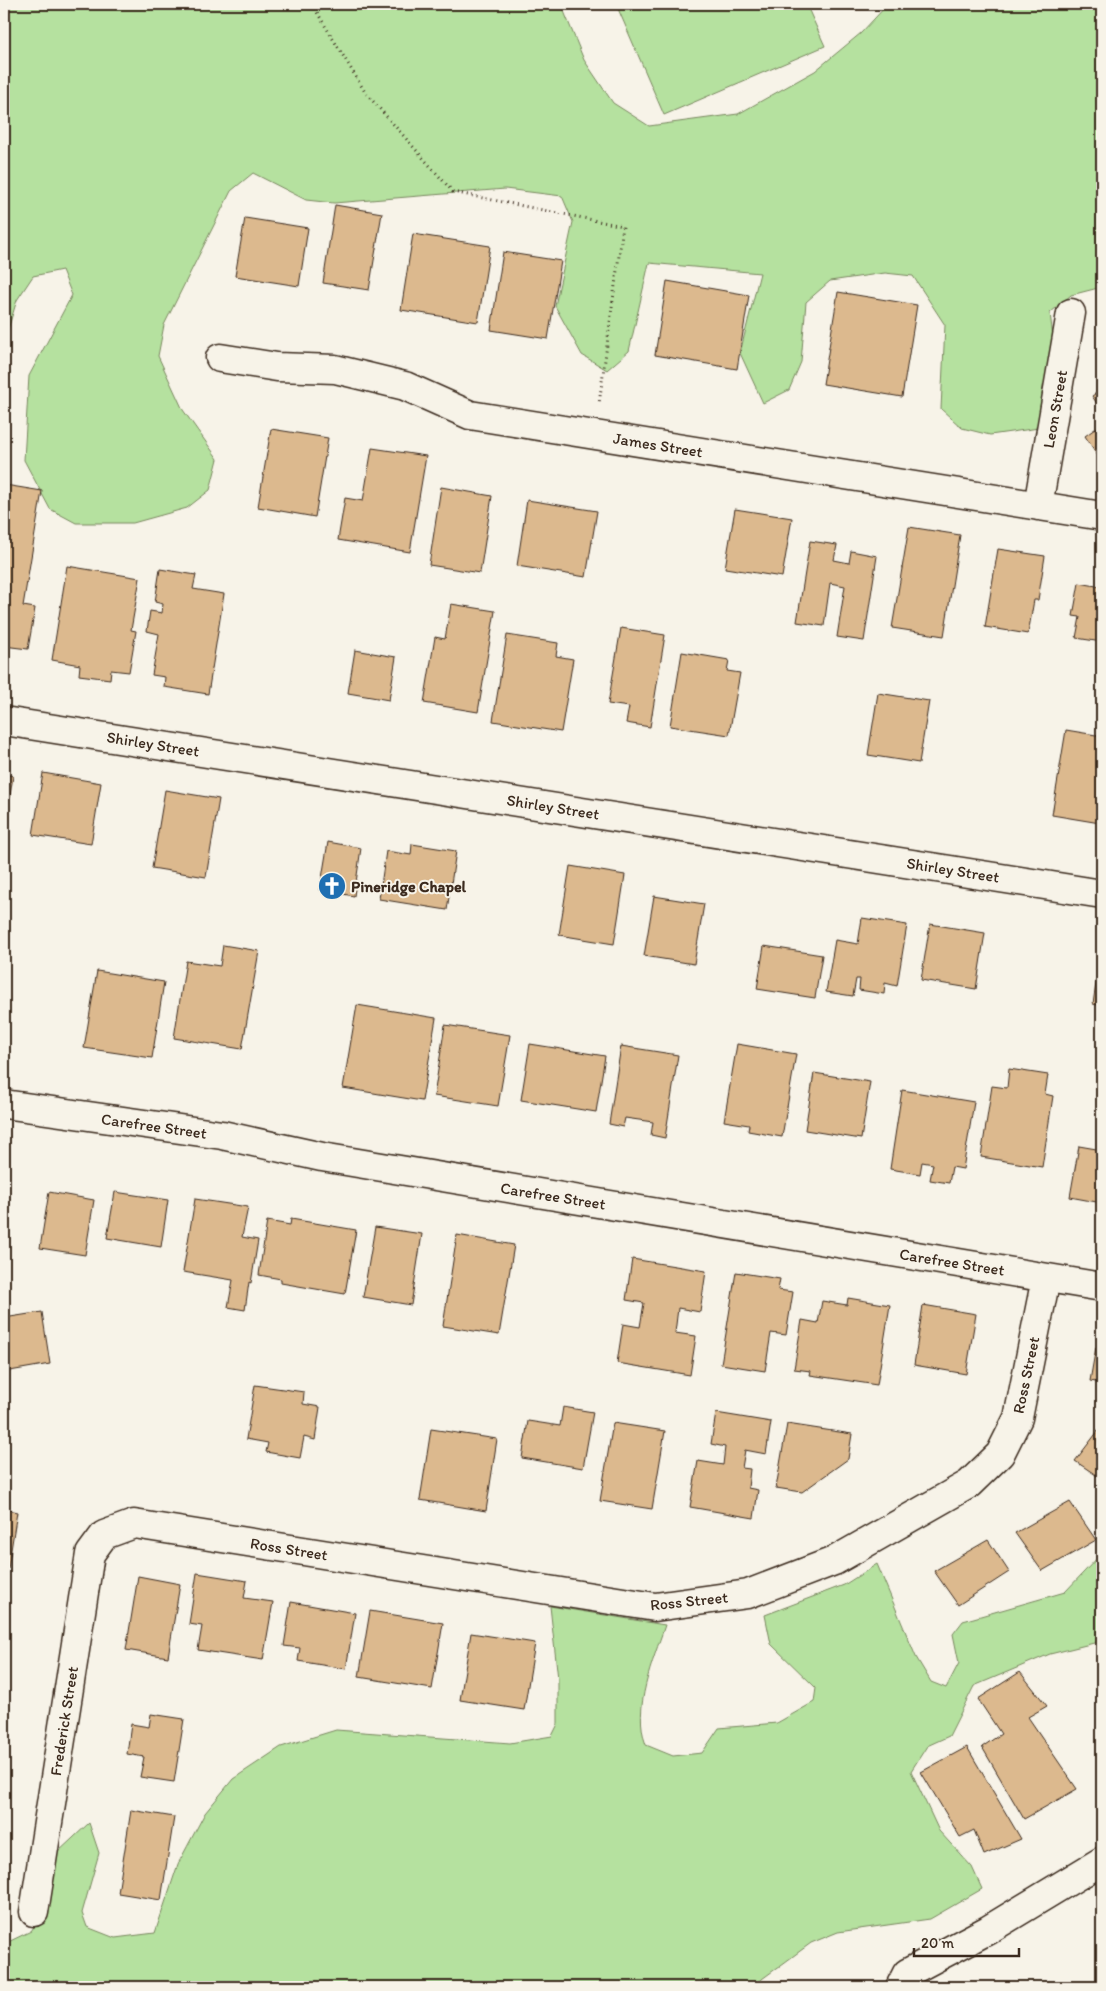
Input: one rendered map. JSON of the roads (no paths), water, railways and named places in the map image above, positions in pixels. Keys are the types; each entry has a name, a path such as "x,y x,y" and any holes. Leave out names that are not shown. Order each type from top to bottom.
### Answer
{"street":[{"name":"Leon Street","path":"1038,506 1071,313"},
{"name":"James Street","path":"220,358 277,368 335,369 405,386 470,415 1102,516"},
{"name":"Shirley Street","path":"4,721 1102,894"},
{"name":"Carefree Street","path":"4,1104 222,1136 322,1157 1102,1287"},
{"name":"Ross Street","path":"104,1535 134,1524 655,1608 748,1594 834,1561 968,1484 1000,1454 1018,1418 1046,1278"},
{"name":"Frederick Street","path":"34,1912 90,1554 104,1535"},
{"path":"900,1987 906,1973 988,1930 1102,1861"}],"place":[{"name":"Pineridge Chapel","path":"332,886"}]}
